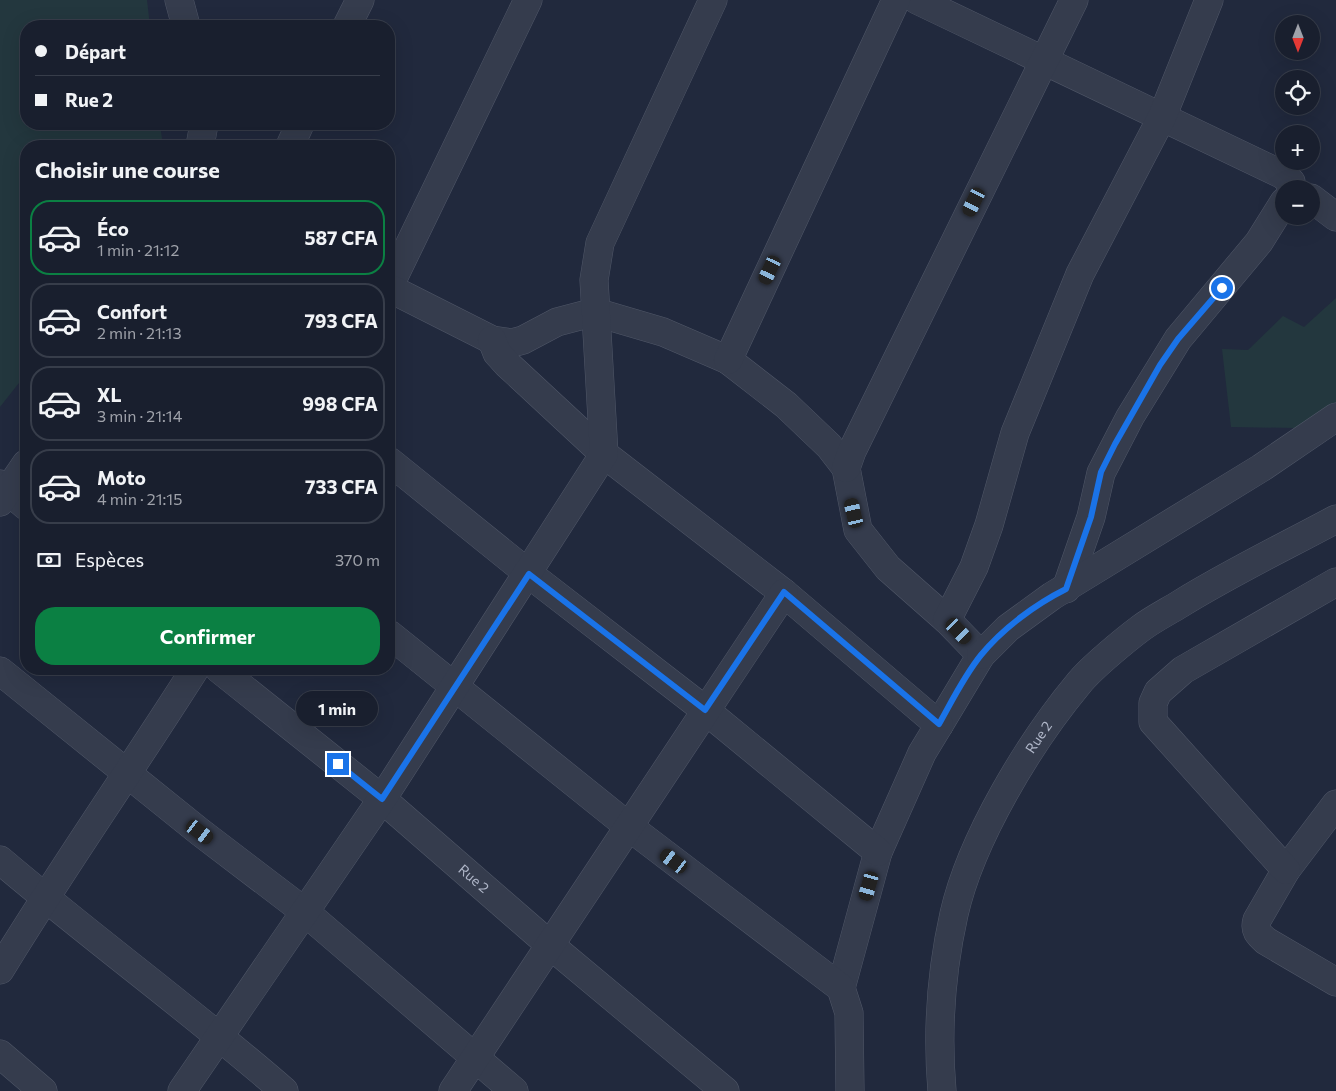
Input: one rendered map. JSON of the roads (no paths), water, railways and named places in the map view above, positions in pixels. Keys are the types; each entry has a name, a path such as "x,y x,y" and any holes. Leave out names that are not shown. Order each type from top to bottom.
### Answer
{"street":[{"path":"179,0 184,20"},
{"path":"350,20 360,0"},
{"path":"395,275 528,0"},
{"path":"182,1091 382,799 529,574 604,454 594,280 600,243 713,0"},
{"path":"728,360 896,0"},
{"path":"917,0 1283,175 1287,180"},
{"path":"846,468 1043,60 1074,0"},
{"path":"947,620 974,567 989,525 1015,432 1080,274 1162,117 1210,0"},
{"path":"1320,207 1336,217"},
{"path":"1066,589 1091,517 1101,472 1130,417 1178,339 1259,242 1275,220"},
{"path":"395,290 492,340 512,343 522,340 557,322 595,312 663,332 728,360 786,405 829,446 846,468 858,530 888,568 947,620 981,655"},
{"path":"492,340 497,353 604,454 784,592 939,724"},
{"path":"850,1091 849,1013 841,988 878,852 922,753 981,655 1008,628 1052,596 1261,468 1336,417"},
{"path":"395,466 529,574 705,710 878,852"},
{"path":"8,496 20,475"},
{"name":"Rue 2","path":"942,1091 939,1057 944,975 954,913 973,855 998,805 1034,746 1080,682 1142,628 1208,586 1336,519"},
{"path":"1286,870 1153,722 1153,703 1158,692 1183,670 1336,582"},
{"path":"453,1091 784,592"},
{"path":"395,639 628,826 841,988"},
{"path":"0,670 305,912 514,1091"},
{"path":"0,970 44,898 129,774 191,675"},
{"name":"Rue 2","path":"227,675 382,799 550,945 725,1091"},
{"path":"1336,804 1286,870 1257,920 1255,928 1258,934 1266,941 1336,982"},
{"path":"0,860 44,898 221,1036 284,1091"},
{"path":"0,1054 43,1091"}]}
